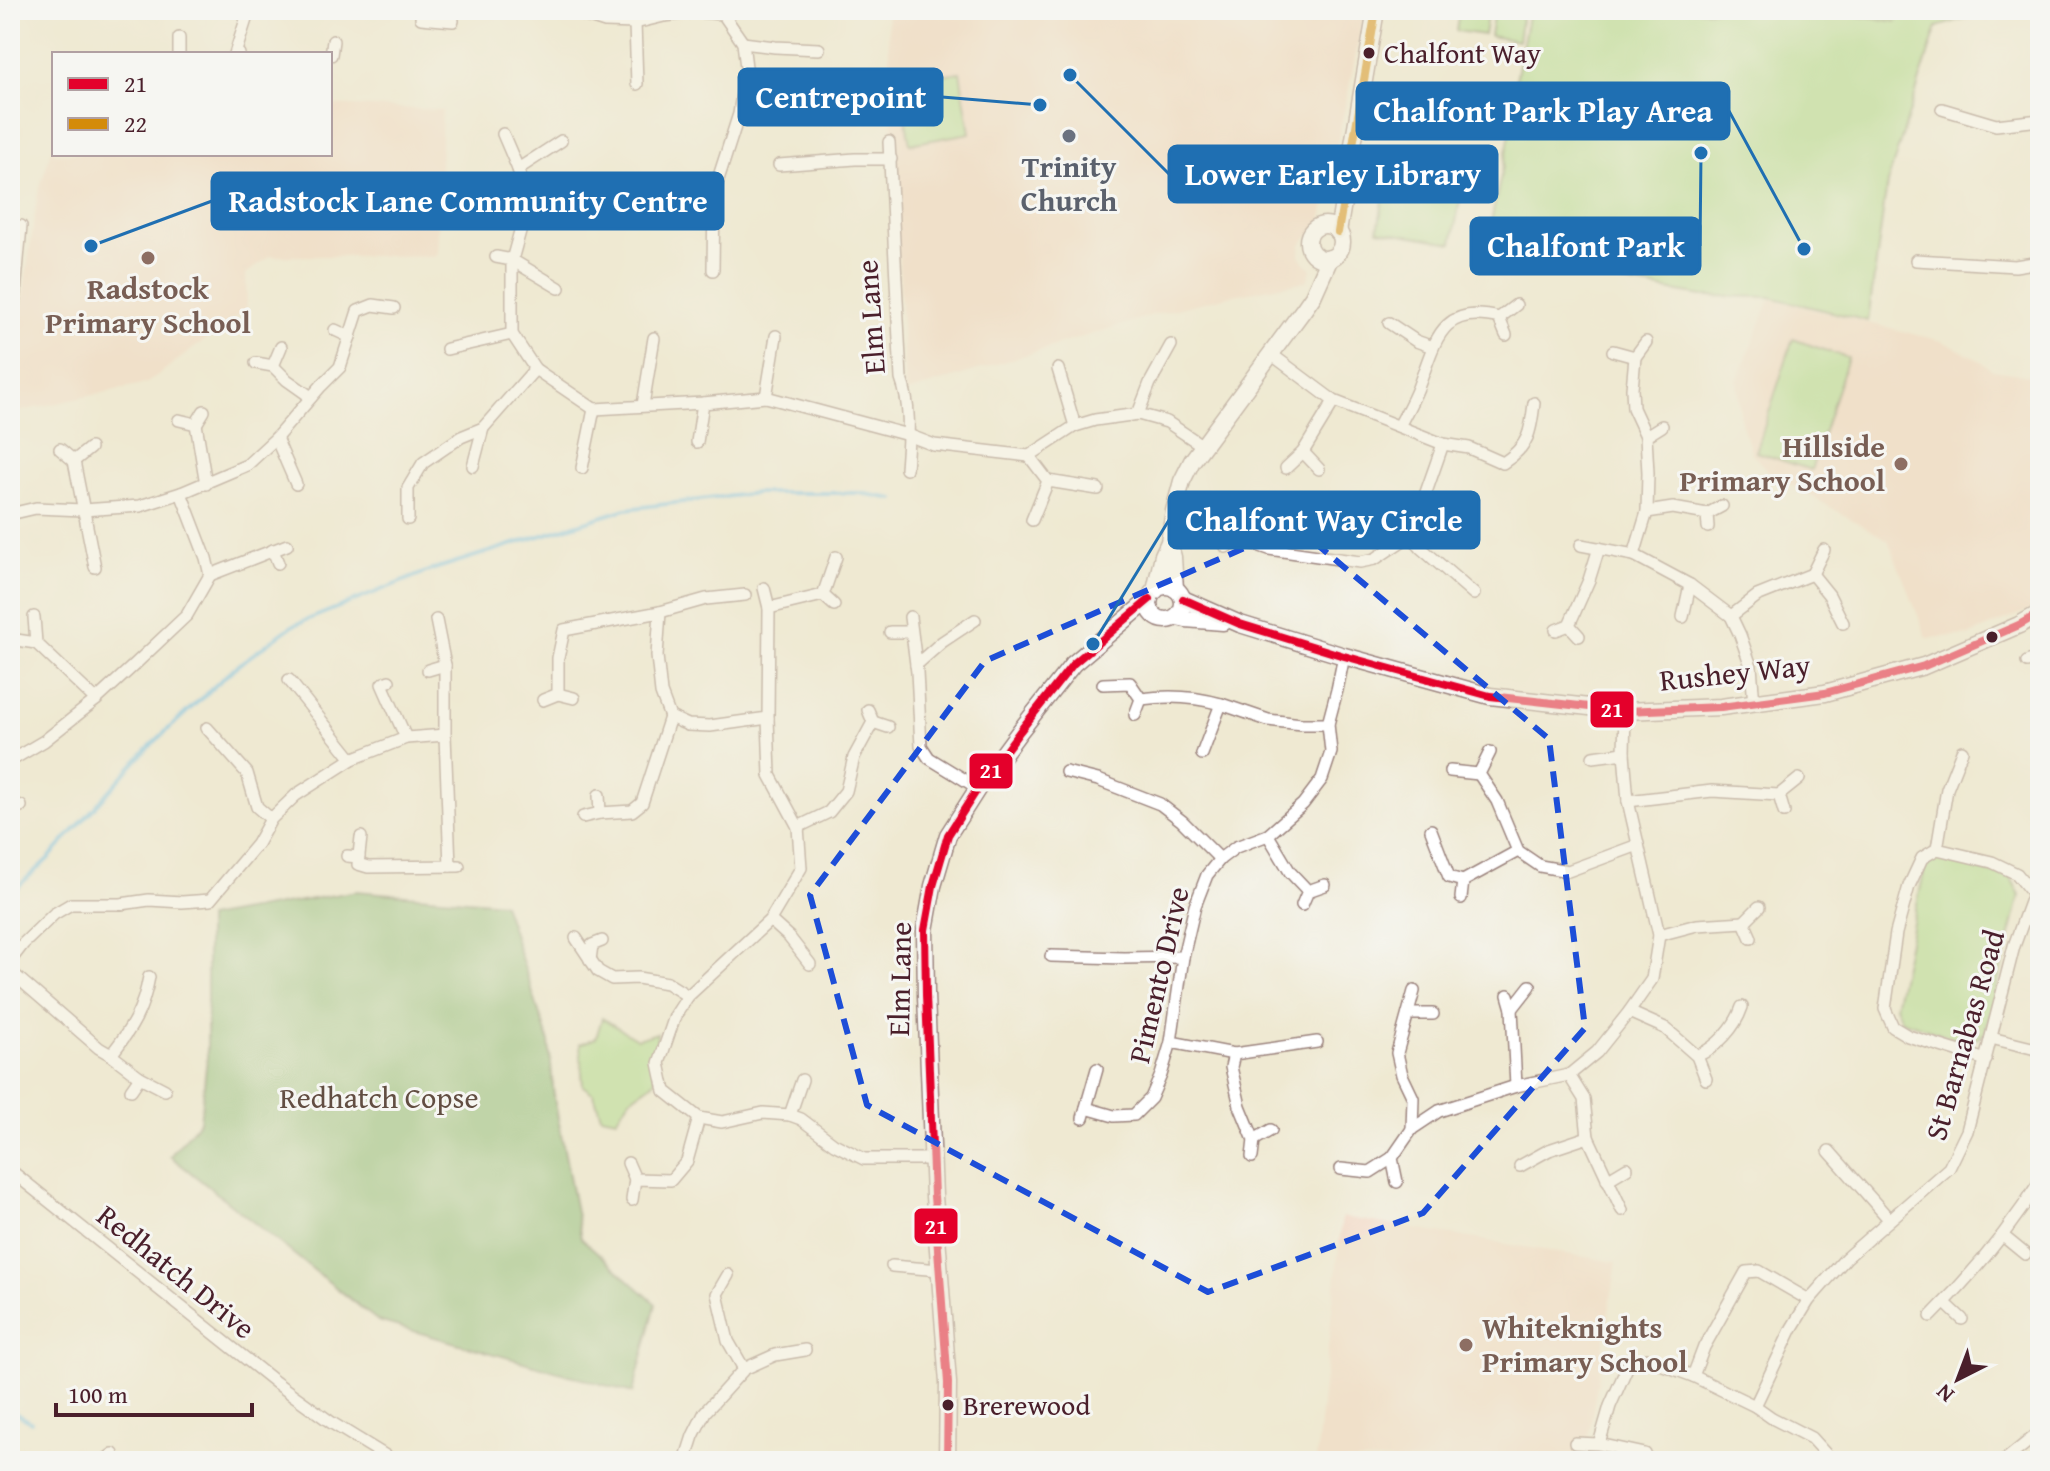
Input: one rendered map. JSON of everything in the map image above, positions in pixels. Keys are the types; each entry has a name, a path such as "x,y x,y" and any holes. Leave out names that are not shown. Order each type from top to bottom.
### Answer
{"street":[{"path":"238,52 249,10"},
{"path":"1345,184 1308,239 1309,249 1322,257 1335,256 1341,247 1338,232 1345,184 1376,10"},
{"path":"571,11 605,22 635,23 698,12 723,14 743,43 746,67 739,114 714,192 713,270"},
{"path":"421,18 455,18"},
{"path":"635,23 637,84"},
{"path":"179,38 179,52"},
{"path":"332,52 333,41"},
{"path":"743,43 819,49"},
{"path":"1942,109 1996,125 2040,120"},
{"path":"503,134 518,169 527,206 512,260 512,334 535,369 594,409 766,397 908,435 934,445 1029,456 1075,426 1138,414 1167,422 1203,446"},
{"path":"518,169 561,141"},
{"name":"Elm Lane","path":"889,142 901,379 907,395 906,469"},
{"path":"779,165 891,159"},
{"path":"693,188 714,192"},
{"path":"527,206 568,216"},
{"path":"10,350 21,226"},
{"path":"1319,226 1329,226 1338,232"},
{"path":"496,257 512,260 559,288"},
{"path":"1169,542 1182,609 1177,617 1163,620 1153,602 1182,481 1203,446 1313,296 1322,257"},
{"path":"1916,260 2015,266 2040,262"},
{"path":"10,512 36,508 83,510 140,506 206,484 247,465 276,438 340,367 358,311 373,305 394,308"},
{"path":"1499,318 1516,305"},
{"path":"1399,426 1433,347 1446,325 1457,317 1483,314 1499,318"},
{"path":"1499,318 1506,335"},
{"path":"1389,323 1416,341 1433,347"},
{"path":"335,330 350,337"},
{"path":"447,349 512,334"},
{"path":"766,397 776,336"},
{"path":"643,405 654,338"},
{"path":"1634,555 1647,512 1646,436 1633,408 1635,357 1646,342"},
{"path":"1138,414 1150,383 1171,345"},
{"path":"273,366 281,347"},
{"path":"1613,351 1635,357"},
{"path":"1271,354 1334,401 1443,444 1469,448 1503,463 1514,456 1531,433 1534,403"},
{"path":"256,363 273,366 311,397"},
{"path":"408,519 408,488 423,463 461,437 483,428 535,369"},
{"path":"1058,369 1075,426"},
{"path":"1286,468 1303,452 1334,401"},
{"path":"697,442 703,403"},
{"path":"582,468 594,409"},
{"path":"204,411 196,424 206,484"},
{"path":"179,420 196,424"},
{"path":"1646,436 1662,426"},
{"path":"473,466 483,428"},
{"path":"276,438 296,484"},
{"path":"1232,527 1240,539 1269,549 1360,562 1375,559 1411,535 1443,444"},
{"path":"74,461 90,448"},
{"path":"60,449 74,461 95,567"},
{"path":"1303,452 1319,469"},
{"path":"1029,456 1048,481 1098,489"},
{"path":"1032,520 1048,481"},
{"path":"181,493 210,575"},
{"path":"1647,512 1673,508 1707,514 1722,506"},
{"path":"1707,514 1708,527"},
{"path":"1411,535 1421,548 1474,594"},
{"path":"1226,547 1240,539"},
{"path":"10,761 44,741 96,700 187,615 210,575 287,545"},
{"path":"1581,545 1634,555 1690,585 1731,616 1751,666 1754,704"},
{"path":"1556,630 1569,625 1599,548"},
{"path":"273,550 278,563"},
{"path":"1731,616 1757,596 1812,574 1824,550"},
{"path":"823,595 836,557"},
{"path":"1812,574 1829,595 1831,613 1843,623"},
{"path":"1683,617 1690,585"},
{"path":"910,617 921,746 929,758 978,788 1073,664 1153,602 1164,587 1179,594"},
{"path":"764,588 769,608 770,775 798,827 801,868 770,920 688,996 675,1016 659,1063 665,1091 699,1118 722,1122 763,1113 790,1115 801,1119 834,1144 864,1159 933,1159"},
{"name":"Rushey Way","path":"1179,594 1240,624 1490,696 1625,711 1721,707 1825,693 1924,666 2040,613"},
{"path":"558,694 558,658 564,630 660,612 706,599 745,595"},
{"path":"823,595 834,605"},
{"path":"769,608 823,595"},
{"path":"583,817 632,811 642,803 670,717 661,693 657,656 660,612"},
{"path":"34,617 36,643"},
{"name":"Rushey Way","path":"1177,617 1240,624"},
{"path":"361,837 353,856 358,864 368,867 454,866 445,735 445,665 436,620"},
{"path":"916,665 942,642 975,620"},
{"path":"1569,625 1579,636"},
{"path":"890,632 911,632"},
{"path":"10,639 36,643 96,700"},
{"name":"Pimento Drive","path":"1097,1069 1085,1113 1134,1115 1151,1098 1171,1042 1183,957 1195,906 1207,875 1220,859 1236,847 1268,835 1303,804 1322,779 1331,752 1328,724 1344,656"},
{"path":"2027,662 2040,657"},
{"path":"428,670 445,665"},
{"path":"389,681 382,684 406,738"},
{"path":"295,683 352,759"},
{"path":"1103,684 1130,683 1141,699"},
{"path":"543,700 558,694 574,698"},
{"path":"1141,699 1171,695 1202,698 1268,720 1328,724"},
{"path":"1135,715 1141,699"},
{"path":"1202,754 1221,704"},
{"path":"868,710 873,722 888,727"},
{"path":"1341,1169 1370,1172 1392,1158 1412,1129 1439,1111 1516,1086 1569,1075 1597,1052 1652,979 1659,935 1628,801 1625,711"},
{"path":"670,717 688,725 710,726 768,718"},
{"path":"798,827 829,812 846,791 854,757 873,722"},
{"path":"207,728 247,773 257,807 271,819"},
{"path":"10,961 54,914 71,904 210,900 257,844 271,819 296,795 352,759 406,738 445,735"},
{"path":"1937,849 1947,789 1962,751"},
{"path":"1479,774 1490,752"},
{"path":"1593,757 1624,753"},
{"path":"1450,771 1479,774"},
{"path":"1066,772 1098,780 1125,796 1160,804 1220,859"},
{"path":"1479,774 1497,801 1518,851 1540,866 1568,871 1638,845"},
{"path":"1628,801 1712,791 1779,795 1799,779"},
{"name":"Elm Lane","path":"947,1461 948,1383 933,1159 925,930 933,886 948,835 978,788"},
{"path":"599,795 600,813"},
{"path":"1779,795 1784,812"},
{"path":"1431,830 1449,877 1463,881 1518,851"},
{"path":"1268,835 1290,872 1308,891"},
{"path":"1986,1060 1908,1036 1893,1027 1885,1009 1896,933 1909,886 1922,858 1937,849 1992,862 2017,874 2037,894"},
{"path":"1461,898 1463,881"},
{"path":"1302,905 1308,891 1325,885"},
{"name":"St Barnabas Road","path":"1755,1406 1792,1328 1809,1300 1846,1258 1949,1168 1967,1131 2014,946 2037,894"},
{"path":"1659,935 1697,925 1744,922 1759,907"},
{"path":"770,920 789,937 810,964"},
{"path":"1744,922 1751,938"},
{"path":"576,938 598,971 612,979 638,978 667,983 688,996"},
{"path":"590,961 592,945 602,941"},
{"path":"1051,956 1183,957"},
{"path":"10,971 99,1048 140,1077 165,1090"},
{"path":"111,1055 131,1029 145,1001 149,977"},
{"path":"1512,1009 1530,986"},
{"path":"1412,1129 1413,1098 1402,1075 1397,1053 1414,991"},
{"path":"1508,995 1512,1009 1516,1086"},
{"path":"1697,1056 1713,1049 1738,1018 1742,1007"},
{"path":"1629,1012 1665,1028 1697,1056 1706,1079"},
{"path":"1408,1014 1433,1014"},
{"path":"1991,1038 2040,1050"},
{"path":"1171,1042 1234,1054 1317,1042"},
{"path":"1234,1054 1231,1067 1240,1106 1254,1140 1252,1157"},
{"path":"1569,1075 1584,1099 1588,1137 1622,1210"},
{"path":"131,1090 140,1077"},
{"path":"790,1115 802,1080"},
{"path":"635,1179 671,1180 687,1161 699,1118"},
{"path":"1254,1140 1271,1130"},
{"path":"1520,1166 1549,1150 1588,1137"},
{"path":"1829,1151 1889,1219"},
{"path":"1392,1158 1397,1182"},
{"path":"1537,1158 1538,1174"},
{"path":"628,1163 635,1179 632,1200"},
{"path":"1607,1180 1627,1168"},
{"name":"Redhatch Drive","path":"10,1170 284,1389 394,1461"},
{"path":"1931,1316 1984,1261 2022,1211 2040,1181"},
{"path":"2003,1236 2025,1254"},
{"path":"892,1266 940,1270"},
{"path":"1693,1376 1704,1347 1746,1272 1759,1271 1809,1300"},
{"path":"728,1275 717,1294 728,1341 744,1369"},
{"path":"1945,1303 1962,1319"},
{"path":"685,1461 705,1412 744,1369 775,1355 805,1350"},
{"path":"1599,1444 1610,1406 1629,1363 1647,1359 1693,1376 1755,1406 1811,1438 1832,1461"},
{"path":"2004,1461 2039,1437"},
{"path":"1575,1443 1599,1444 1645,1454"}],"highlighted area":[{"path":"1295,526 1549,739 1585,1028 1423,1213 1208,1292 867,1105 810,895 985,661"}],"shaded area":[{"path":"887,10 1365,10 1319,233 1310,235 1301,244 1300,255 1312,268 1307,281 1153,315 905,393"},
{"name":"Radstock Primary School","path":"332,105 442,110 437,256 270,256 246,274 247,309 147,383 13,413 21,311 38,193 52,148 52,156 332,156"},
{"name":"Hillside Primary School","path":"1770,299 1942,341 1993,370 2040,377 2040,606 1970,635 1927,638 1888,540 1770,473 1752,454 1741,422 1737,381"},
{"name":"Whiteknights Primary School","path":"1342,1217 1617,1262 1590,1429 1581,1461 1316,1461"}],"green space":[{"path":"1459,10 1488,10 1484,35 1456,31"},
{"path":"1494,10 1523,10 1518,41 1490,36"},
{"path":"1529,10 1814,10 1898,22 1831,10 1991,10 1937,27 1887,183 1868,321 1770,297 1702,296 1483,259 1512,125 1508,124"},
{"path":"960,72 970,133 910,144 899,82"},
{"path":"1391,154 1466,168 1452,243 1378,230"},
{"path":"1793,339 1848,358 1811,470 1756,452"},
{"path":"1936,858 2011,878 2020,895 1985,1033 1969,1043 1901,1020 1895,1006 1925,867"},
{"name":"Redhatch Copse","path":"356,891 503,903 549,1042 554,1097 581,1238 656,1304 633,1393 378,1321 170,1156 200,1121 207,1057 207,918"},
{"path":"602,1018 637,1039 657,1033 655,1081 630,1099 616,1119 601,1116 594,1094 583,1086 580,1044 596,1038"}],"waterway":[{"path":"10,894 49,858 147,749 234,668 292,626 431,570 626,509 756,493 859,493 894,499"},
{"path":"10,1410 31,1422"}],"transit line":[{"name":"22","path":"1338,232 1376,10"},
{"name":"21","path":"947,1461 948,1383 934,1196 926,995 925,930 933,886 948,835 1020,731 1073,664 1150,599"},
{"name":"21","path":"1183,599 1240,624 1490,696 1625,711 1721,707 1825,693 1924,666 2040,613"}],"place":[{"name":"Chalfont Way","path":"1369,53"},
{"name":"Lower Earley Library","path":"1070,75"},
{"name":"Centrepoint","path":"1040,105"},
{"name":"Trinity Church","path":"1069,136"},
{"name":"Chalfont Park","path":"1701,153"},
{"name":"Radstock Lane Community Centre","path":"91,246"},
{"name":"Chalfont Park Play Area","path":"1804,249"},
{"name":"Radstock Primary School","path":"148,258"},
{"name":"Hillside Primary School","path":"1901,464"},
{"name":"Chalfont Way Circle","path":"1093,644"},
{"name":"Whiteknights Primary School","path":"1466,1345"},
{"name":"Brerewood","path":"948,1405"}]}
